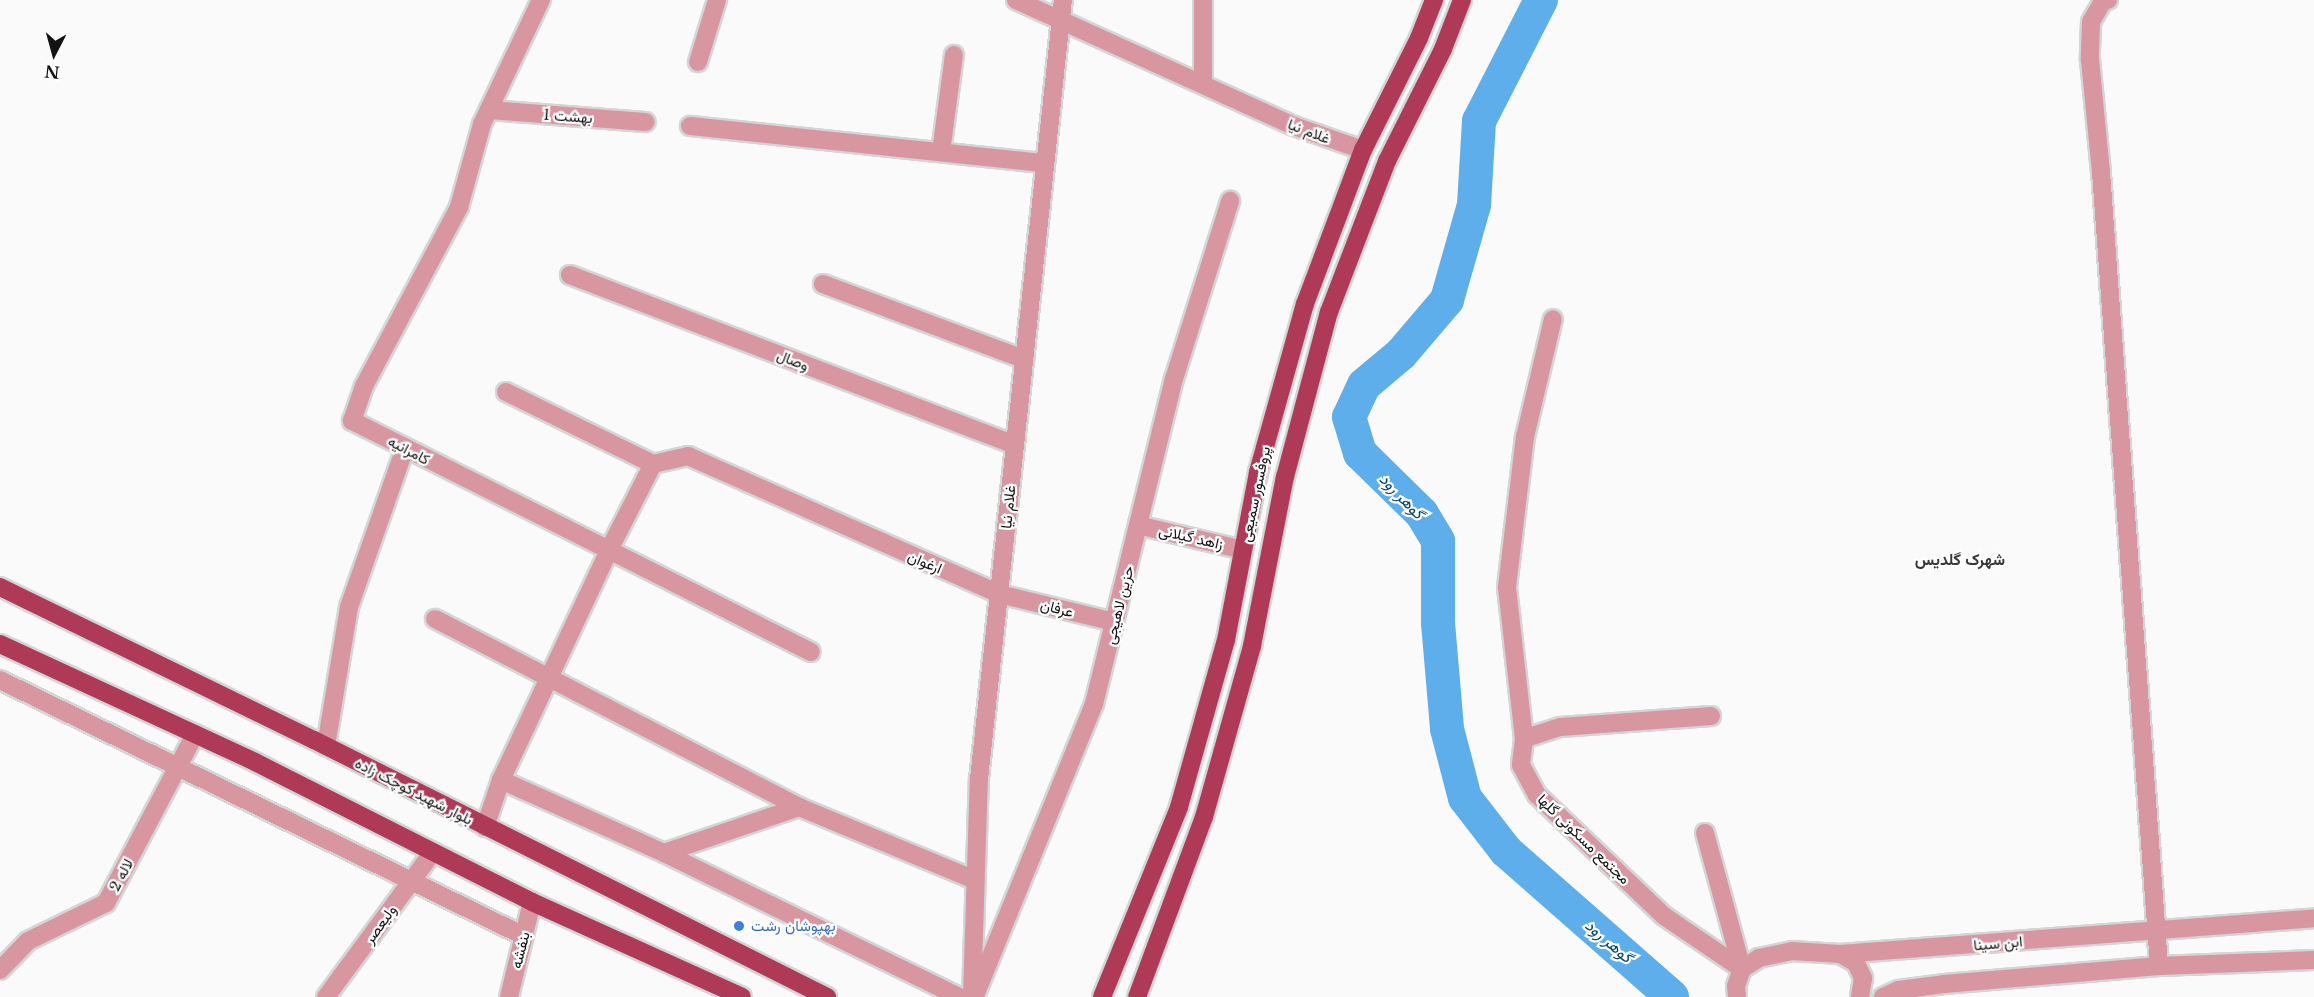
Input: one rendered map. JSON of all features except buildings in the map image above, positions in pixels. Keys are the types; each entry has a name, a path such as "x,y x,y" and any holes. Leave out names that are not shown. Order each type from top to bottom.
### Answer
{"main road":[{"name":"پروفسور سمیعی","path":"1102,997 1179,807 1226,640 1258,472 1305,304 1363,150 1419,38 1434,0"},
{"name":"پروفسور سمیعی","path":"1137,997 1204,817 1252,646 1285,477 1329,312 1387,160 1443,49 1462,0"},
{"name":"بلوار شهید کوچک زاده","path":"0,587 326,746 827,997"},
{"path":"0,645 195,734 532,902 742,997"}],"street":[{"name":"کامرانیه","path":"541,0 482,124 459,207 364,386 352,421 811,652"},
{"path":"698,62 717,0"},
{"name":"غلام نیا","path":"1016,0 1294,126 1363,150"},
{"name":"غلام نیا","path":"973,997 979,779 1063,0"},
{"path":"1203,0 1203,84"},
{"path":"2108,0 2103,1 2091,22 2090,60 2103,196 2159,966"},
{"path":"941,152 954,55"},
{"name":"بهشت 1","path":"489,110 646,122"},
{"path":"690,126 1044,163"},
{"name":"حزین لاهیجی","path":"973,997 1094,705 1174,379 1230,201"},
{"name":"وصال","path":"570,275 1015,445"},
{"path":"823,284 1024,359"},
{"name":"مجتمع مسکونی گلها","path":"1553,319 1525,437 1507,587 1524,739 1521,765 1537,795 1664,916 1742,969"},
{"path":"485,827 501,780 652,464 506,392"},
{"path":"326,746 349,607 405,448"},
{"name":"ارغوان","path":"652,464 688,456 999,594"},
{"name":"زاهد گیلانی","path":"1138,525 1243,549"},
{"name":"عرفان","path":"999,594 1114,622"},
{"path":"435,619 799,807 975,880"},
{"path":"0,680 177,769 412,880 524,936"},
{"path":"1524,739 1560,727 1711,716"},
{"name":"لاله 2","path":"0,970 28,941 106,903 195,734"},
{"path":"501,780 664,853 959,997"},
{"path":"664,853 799,807"},
{"path":"1705,832 1742,969 1736,986 1737,997"},
{"name":"ولیعصر","path":"326,997 433,852"},
{"name":"بنفشه","path":"509,997 532,902"},
{"name":"ابن سینا","path":"1742,969 1759,958 1792,951 1840,954 2314,918"},
{"path":"1840,954 1856,963 1863,978 1860,997"},
{"path":"1883,997 1899,990 1944,984 2159,966 2314,960"}],"waterway":[{"name":"گوهر رود","path":"1541,0 1479,121 1474,205 1447,300 1401,354 1364,385 1349,417 1360,453 1422,514 1438,541 1438,623 1447,729 1465,798 1506,851 1672,997"}],"place":[{"name":"بهپوشان رشت","path":"739,926"}],"district":[{"name":"شهرک گلدیس","path":"1960,559"}]}
